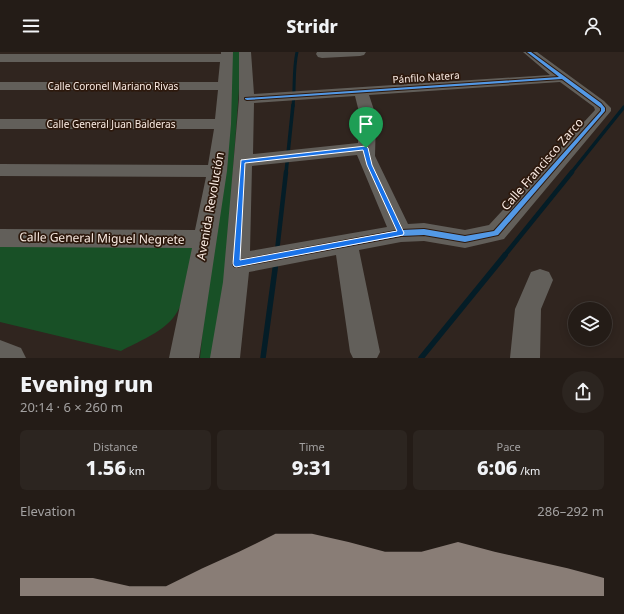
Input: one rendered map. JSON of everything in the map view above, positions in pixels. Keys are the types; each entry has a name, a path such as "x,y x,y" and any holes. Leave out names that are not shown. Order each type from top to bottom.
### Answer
{"street":[{"path":"322,54 360,52"},
{"path":"529,52 563,78"},
{"path":"0,58 233,54"},
{"name":"Avenida Revolución","path":"184,358 217,171 226,86 233,54"},
{"name":"Avenida Revolución","path":"226,358 234,301 247,99 233,54"},
{"name":"Pánfilo Natera","path":"247,99 296,97 563,78"},
{"name":"Calle Francisco Zarco","path":"401,233 424,232 465,239 496,233 603,111 603,108 563,78"},
{"name":"Calle Coronel Mariano Rivas","path":"0,86 226,86"},
{"path":"236,264 401,233 370,165 366,148 368,116 361,92"},
{"name":"Calle General Juan Balderas","path":"0,124 223,124"},
{"path":"243,161 366,148"},
{"path":"0,170 217,171"},
{"name":"Calle General Miguel Negrete","path":"0,238 204,239"},
{"path":"346,243 365,352"},
{"path":"525,358 528,309 540,280"},
{"path":"0,355 11,358"}],"green space":[{"path":"230,52 240,52 240,76 219,358 200,358"},
{"path":"193,244 185,292 173,318 155,333 121,351 0,322 0,245"}],"waterway":[{"path":"293,106 297,52"},
{"path":"286,173 293,105"},
{"path":"571,173 624,107"},
{"path":"277,251 286,172"},
{"path":"504,256 572,172"},
{"path":"421,358 505,255"},
{"path":"263,358 276,262"}],"cycle path":[{"path":"247,99 563,78 529,52"},
{"path":"236,264 401,233 424,232 465,239 496,233 603,111 603,108 599,104 563,78"}],"route":[{"path":"366,148 366,156 401,233 236,264 243,161 366,148"}]}
